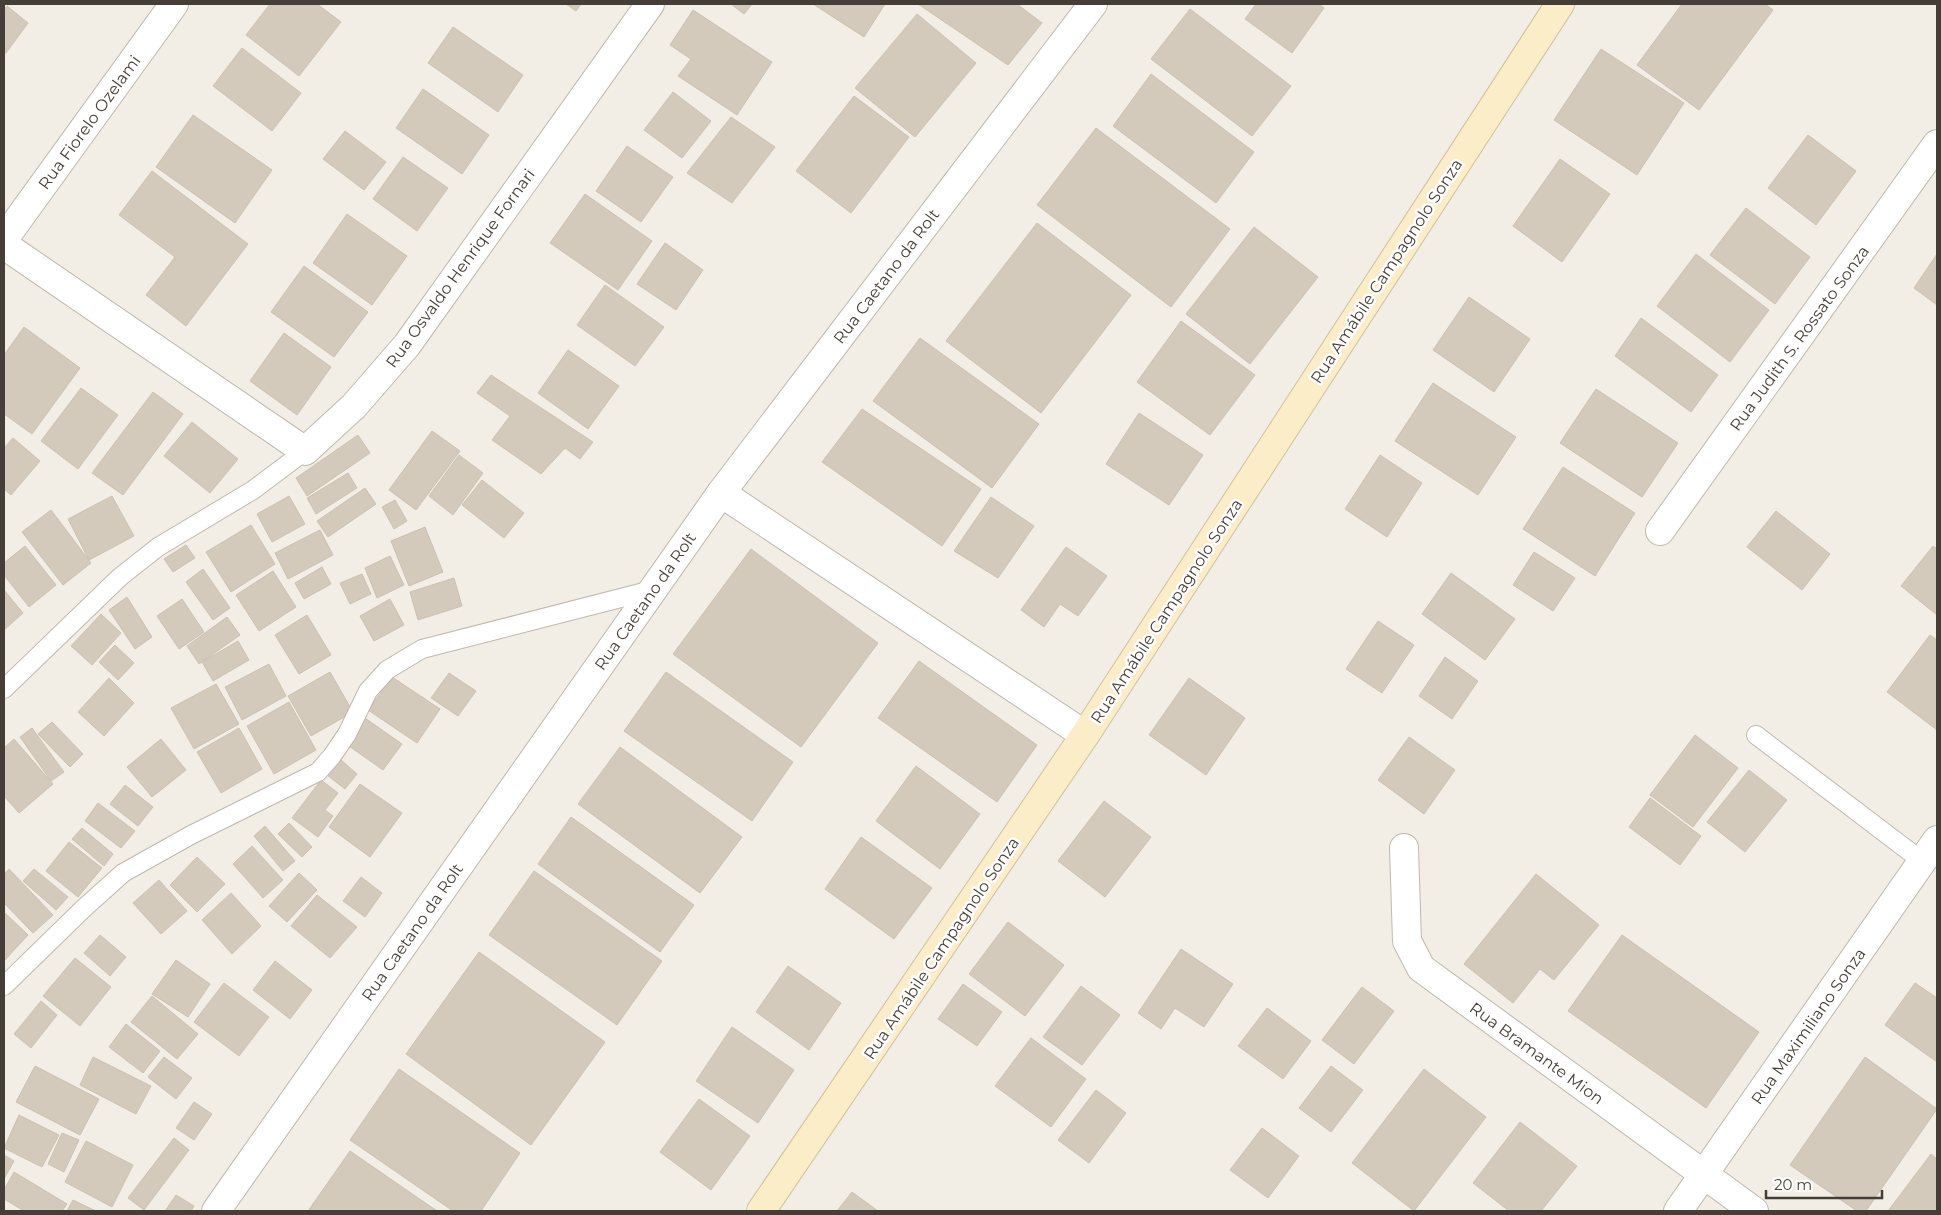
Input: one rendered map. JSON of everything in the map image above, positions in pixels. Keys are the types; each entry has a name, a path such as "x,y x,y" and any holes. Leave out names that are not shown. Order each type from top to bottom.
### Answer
{"street":[{"name":"Rua Fiorelo Ozelami","path":"4,239 174,4"},
{"name":"Rua Osvaldo Henrique Fornari","path":"305,451 354,406 407,345 650,4"},
{"name":"Rua Caetano da Rolt","path":"216,1211 721,493 1092,4"},
{"name":"Rua Amábile Campagnolo Sonza","path":"761,1211 1085,736 1560,4"},
{"name":"Rua Judith S. Rossato Sonza","path":"1660,531 1937,144"},
{"path":"4,244 305,451"},
{"path":"721,493 1085,736"},
{"name":"Rua Bramante Mion","path":"1404,848 1407,941 1421,968 1703,1176 1754,1211"},
{"name":"Rua Maximiliano Sonza","path":"1678,1211 1930,851"}],"lane":[{"name":"Rua Osvaldo Henrique Fornari","path":"4,689 112,584 142,559 158,547 253,490 305,451"},
{"path":"4,986 83,909 123,874 191,835 318,772 347,734 368,691 387,670 422,649 652,590"},
{"path":"1756,735 1930,851"}],"building":[{"path":"270,4 317,4 341,22 299,76 246,35"},
{"path":"566,4 581,4 576,11"},
{"path":"731,4 752,4 744,14"},
{"path":"813,4 885,4 864,37"},
{"path":"918,4 1017,4 1042,23 1008,65"},
{"path":"1256,4 1319,4 1324,8 1292,53 1245,19"},
{"path":"1682,4 1765,4 1773,10 1699,110 1637,65"},
{"path":"7,6 28,23 6,53 4,52 4,10"},
{"path":"1190,9 1291,86 1252,136 1151,59"},
{"path":"693,10 772,62 737,115 678,76 691,59 670,45"},
{"path":"917,14 976,63 915,137 855,88"},
{"path":"453,27 523,75 498,112 428,63"},
{"path":"242,48 301,93 272,131 213,86"},
{"path":"1601,49 1684,103 1637,175 1554,120"},
{"path":"1151,74 1254,152 1216,203 1113,126"},
{"path":"423,89 489,135 462,174 396,128"},
{"path":"673,92 711,121 682,158 644,130"},
{"path":"854,96 909,137 851,213 796,171"},
{"path":"193,115 272,170 235,223 156,167"},
{"path":"731,117 775,147 732,203 687,173"},
{"path":"1096,128 1230,229 1171,307 1037,205"},
{"path":"345,131 386,162 364,190 323,159"},
{"path":"1808,135 1856,171 1816,225 1768,188"},
{"path":"627,146 673,177 641,222 596,191"},
{"path":"403,157 448,188 417,231 373,199"},
{"path":"1560,159 1610,194 1562,262 1513,226"},
{"path":"152,171 248,244 186,326 146,295 175,257 119,215"},
{"path":"585,194 652,241 618,290 550,243"},
{"path":"1746,208 1810,257 1775,304 1710,255"},
{"path":"347,214 407,256 372,305 313,263"},
{"path":"1037,223 1131,295 1041,413 946,341"},
{"path":"1254,227 1318,277 1250,364 1186,314"},
{"path":"665,243 703,270 676,310 637,284"},
{"path":"1696,254 1769,310 1730,362 1657,306"},
{"path":"1937,254 1937,305 1914,288"},
{"path":"304,266 368,312 334,357 271,312"},
{"path":"605,285 664,327 635,366 577,325"},
{"path":"1469,297 1530,339 1494,392 1433,350"},
{"path":"1641,318 1718,375 1691,412 1615,356"},
{"path":"1181,321 1255,375 1210,435 1137,382"},
{"path":"24,327 80,368 32,434 4,414 4,355"},
{"path":"284,333 331,367 297,415 250,381"},
{"path":"920,338 1039,424 992,488 873,401"},
{"path":"568,350 619,386 588,429 538,393"},
{"path":"491,375 593,442 580,459 565,448 541,474 492,440 510,416 477,393"},
{"path":"1433,383 1516,437 1478,495 1395,441"},
{"path":"81,388 118,415 78,469 41,441"},
{"path":"1596,389 1678,443 1642,497 1560,443"},
{"path":"153,392 183,414 123,495 92,473"},
{"path":"862,409 981,489 942,546 822,462"},
{"path":"1139,413 1203,455 1169,505 1106,464"},
{"path":"192,422 238,459 210,493 164,456"},
{"path":"432,431 460,451 416,510 389,490"},
{"path":"358,435 370,453 307,496 296,478"},
{"path":"13,438 40,461 11,495 4,489 4,448"},
{"path":"459,455 483,473 453,515 429,496"},
{"path":"1380,455 1422,483 1387,537 1345,509"},
{"path":"1563,467 1635,513 1595,576 1523,529"},
{"path":"348,473 357,488 316,514 307,498"},
{"path":"482,480 524,513 504,538 462,505"},
{"path":"365,488 376,504 328,537 317,521"},
{"path":"112,496 134,536 89,560 68,519"},
{"path":"289,496 305,524 272,542 257,514"},
{"path":"991,497 1034,526 998,578 954,551"},
{"path":"395,500 407,521 394,529 382,507"},
{"path":"51,510 91,563 63,585 22,532"},
{"path":"1776,511 1830,554 1802,590 1747,547"},
{"path":"251,525 275,564 231,592 206,552"},
{"path":"425,527 443,572 409,586 391,541"},
{"path":"320,530 333,555 288,579 275,553"},
{"path":"186,545 195,558 173,572 164,559"},
{"path":"25,546 56,585 29,607 4,575 4,563"},
{"path":"1933,546 1937,549 1937,615 1901,586"},
{"path":"1066,547 1107,576 1078,616 1060,604 1044,627 1021,610"},
{"path":"751,549 878,643 801,747 673,654"},
{"path":"1534,552 1575,578 1553,611 1513,585"},
{"path":"390,556 404,585 377,598 365,568"},
{"path":"322,567 331,584 304,599 295,583"},
{"path":"203,569 230,608 213,620 186,582"},
{"path":"273,571 296,607 259,631 236,595"},
{"path":"1451,573 1515,619 1485,660 1422,614"},
{"path":"362,574 371,594 350,604 340,583"},
{"path":"454,578 462,606 418,620 410,592"},
{"path":"4,590 23,613 4,630"},
{"path":"127,597 152,637 135,649 109,610"},
{"path":"182,599 204,632 179,649 157,616"},
{"path":"390,599 404,625 374,641 360,616"},
{"path":"101,614 121,633 92,665 71,646"},
{"path":"307,615 331,655 299,674 275,635"},
{"path":"227,617 240,635 199,664 187,646"},
{"path":"1378,621 1414,645 1382,693 1346,669"},
{"path":"1930,635 1937,640 1937,730 1887,692"},
{"path":"238,641 249,660 213,681 202,662"},
{"path":"115,645 134,663 118,680 99,662"},
{"path":"1445,657 1478,681 1452,719 1419,696"},
{"path":"919,661 1037,745 997,802 878,718"},
{"path":"269,664 286,696 242,720 225,687"},
{"path":"330,672 353,712 311,736 288,696"},
{"path":"666,672 793,762 752,821 624,731"},
{"path":"449,673 476,691 458,716 431,698"},
{"path":"392,677 440,709 417,743 368,710"},
{"path":"109,678 134,703 104,736 78,712"},
{"path":"1189,678 1245,718 1206,775 1149,735"},
{"path":"216,684 239,724 194,749 171,708"},
{"path":"289,702 316,750 274,774 247,726"},
{"path":"365,718 402,744 383,770 346,744"},
{"path":"52,722 83,754 70,767 38,734"},
{"path":"32,728 64,772 51,781 20,737"},
{"path":"239,728 262,769 221,793 197,752"},
{"path":"1695,735 1738,768 1693,827 1650,795"},
{"path":"1409,737 1455,770 1424,814 1378,780"},
{"path":"14,739 53,784 19,813 4,796 4,748"},
{"path":"161,739 186,770 152,797 127,767"},
{"path":"620,747 742,837 700,893 578,804"},
{"path":"340,759 357,774 345,789 327,775"},
{"path":"916,766 980,814 940,869 876,821"},
{"path":"1749,770 1787,800 1745,852 1707,822"},
{"path":"321,780 338,793 325,810 333,816 318,837 292,818"},
{"path":"360,784 402,813 370,857 329,827"},
{"path":"125,785 153,807 138,826 110,804"},
{"path":"1650,798 1701,836 1680,865 1629,827"},
{"path":"1104,801 1151,837 1105,897 1058,861"},
{"path":"98,803 135,831 121,848 85,821"},
{"path":"571,817 694,905 660,952 538,864"},
{"path":"289,823 312,847 302,857 278,834"},
{"path":"265,826 295,861 283,871 254,836"},
{"path":"82,828 113,854 104,866 72,839"},
{"path":"861,837 932,888 894,939 825,889"},
{"path":"69,842 102,868 78,897 46,871"},
{"path":"252,846 283,880 263,898 233,864"},
{"path":"197,857 225,884 197,912 170,885"},
{"path":"9,869 53,915 33,933 4,903 4,874"},
{"path":"34,869 68,897 56,910 23,881"},
{"path":"534,871 662,961 617,1025 489,935"},
{"path":"299,873 317,890 287,922 269,906"},
{"path":"1536,874 1599,925 1554,980 1540,969 1513,1003 1464,964"},
{"path":"361,877 382,893 365,917 343,901"},
{"path":"159,880 187,911 161,934 133,903"},
{"path":"231,893 261,926 232,954 202,920"},
{"path":"317,895 357,927 330,958 291,926"},
{"path":"4,912 28,935 4,961"},
{"path":"1008,922 1064,965 1025,1016 969,974"},
{"path":"100,935 126,957 110,976 84,953"},
{"path":"1622,935 1759,1032 1706,1108 1568,1011"},
{"path":"1181,949 1233,984 1204,1027 1175,1008 1161,1029 1138,1013"},
{"path":"479,952 605,1042 531,1145 406,1054"},
{"path":"75,958 111,987 80,1026 43,996"},
{"path":"176,960 210,984 188,1017 152,994"},
{"path":"275,961 312,990 290,1019 253,990"},
{"path":"788,966 841,1003 809,1050 756,1012"},
{"path":"224,983 269,1017 239,1056 194,1022"},
{"path":"1915,983 1937,998 1937,1062 1885,1025"},
{"path":"963,984 1002,1012 977,1046 938,1019"},
{"path":"1081,986 1120,1015 1082,1065 1043,1037"},
{"path":"1362,987 1394,1011 1354,1064 1322,1040"},
{"path":"152,996 198,1034 177,1059 131,1022"},
{"path":"41,1001 57,1015 31,1048 14,1034"},
{"path":"1267,1008 1311,1041 1283,1079 1238,1046"},
{"path":"126,1024 160,1051 143,1073 109,1047"},
{"path":"732,1027 794,1070 758,1123 696,1081"},
{"path":"1031,1038 1086,1079 1051,1127 995,1086"},
{"path":"93,1057 151,1086 136,1114 80,1085"},
{"path":"164,1057 192,1078 176,1099 148,1077"},
{"path":"1865,1057 1937,1109 1866,1211 1857,1211 1790,1165"},
{"path":"35,1066 99,1099 80,1135 16,1102"},
{"path":"1331,1066 1363,1090 1331,1132 1299,1108"},
{"path":"399,1069 520,1153 481,1211 453,1211 350,1140"},
{"path":"1424,1069 1486,1117 1414,1211 1352,1163"},
{"path":"1096,1090 1126,1113 1089,1163 1058,1140"},
{"path":"699,1099 750,1136 711,1190 660,1152"},
{"path":"194,1102 212,1114 194,1140 176,1128"},
{"path":"19,1115 59,1135 42,1167 4,1148"},
{"path":"1520,1122 1577,1166 1541,1211 1509,1211 1473,1183"},
{"path":"1262,1128 1299,1156 1268,1198 1230,1170"},
{"path":"62,1133 79,1140 64,1172 48,1164"},
{"path":"174,1138 189,1150 144,1210 128,1198"},
{"path":"86,1141 133,1165 112,1207 65,1182"},
{"path":"350,1151 437,1211 308,1211"},
{"path":"1931,1154 1937,1159 1937,1211 1888,1211"},
{"path":"4,1155 14,1161 4,1179"},
{"path":"14,1172 67,1204 62,1211 24,1211 4,1199 4,1190"},
{"path":"852,1192 878,1211 837,1211"},
{"path":"176,1195 194,1206 191,1211 165,1211"},
{"path":"73,1200 96,1211 67,1211"}]}
